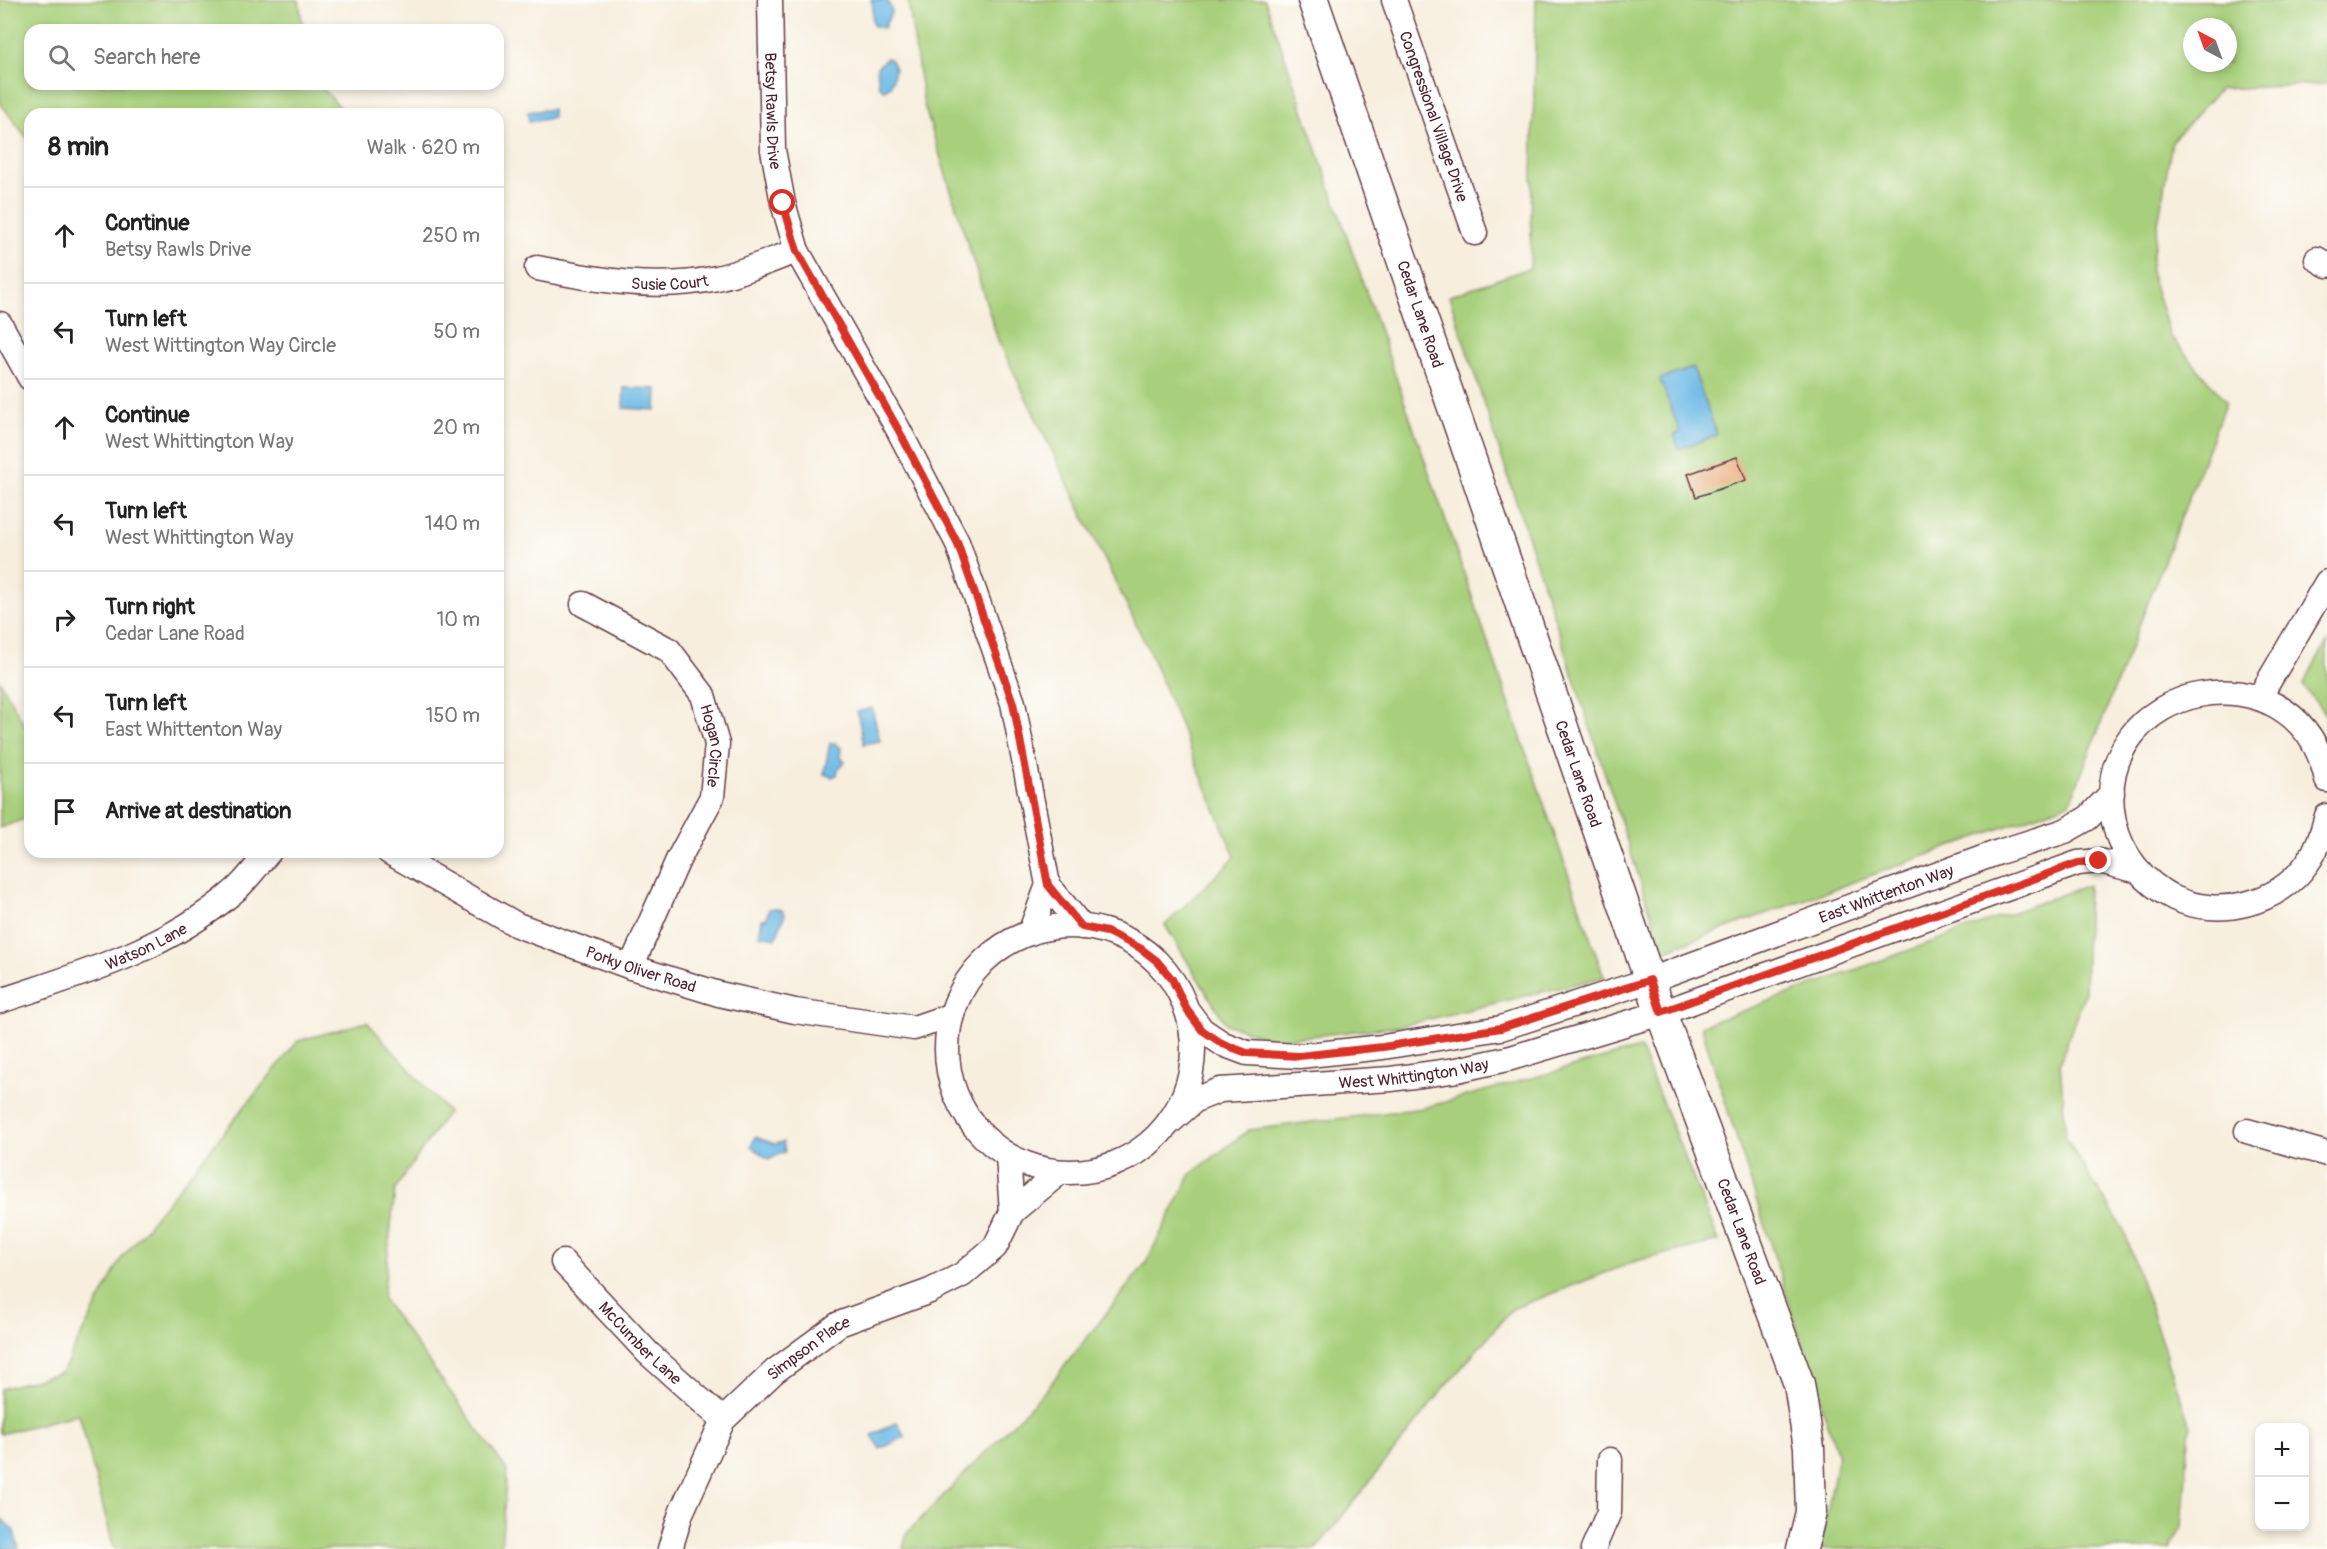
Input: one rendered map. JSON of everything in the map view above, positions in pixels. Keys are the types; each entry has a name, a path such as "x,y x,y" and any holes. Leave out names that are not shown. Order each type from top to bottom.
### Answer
{"street":[{"name":"Betsy Rawls Drive","path":"770,0 773,150 783,203 797,251 898,429 957,542 1013,703 1048,885 1082,927"},
{"name":"Cedar Lane Road","path":"1313,0 1661,1012 1799,1384 1809,1448 1811,1512 1802,1549"},
{"name":"Congressional Village Drive","path":"1394,0 1475,233"},
{"name":"Susie Court","path":"537,268 601,281 670,283 717,278 797,251"},
{"path":"0,324 24,367"},
{"path":"2259,698 2327,582"},
{"name":"Hogan Circle","path":"583,604 669,650 703,694 717,744 712,797 678,860 631,967"},
{"path":"2327,780 2320,757 2310,738 2289,715 2259,698 2232,691 2206,691 2185,696 2165,706 2143,723 2128,742 2116,766 2112,793 2116,832 2139,872 2175,898 2212,908 2236,907 2267,897 2286,885 2323,844 2327,816"},
{"name":"East Whittenton Way","path":"1650,980 1999,852 2065,831 2088,818 2112,793"},
{"name":"Watson Lane","path":"0,1001 83,974 166,940 233,893 264,858"},
{"name":"Porky Oliver Road","path":"400,858 517,925 631,967 719,994 795,1011 914,1028 952,1015"},
{"path":"1661,1012 2078,863 2099,861 2139,872"},
{"path":"1030,933 1048,885"},
{"name":"West Whittington Way","path":"1650,980 1501,1028 1383,1047 1299,1056 1247,1053 1223,1044 1202,1030 1187,1010 1172,979 1157,961 1140,948 1107,932 1065,926 1030,933 992,954 980,965 959,996 952,1015 947,1039 948,1063 956,1096 966,1115 990,1143 1008,1156 1025,1164 1060,1172 1081,1172 1115,1164 1154,1139 1196,1100 1220,1090 1391,1079 1457,1070 1512,1058 1661,1012"},
{"path":"1169,1123 1185,1093 1191,1075 1193,1045 1187,1010"},
{"path":"914,1028 948,1063"},
{"path":"2247,1131 2327,1154"},
{"name":"Simpson Place","path":"1008,1156 1012,1212"},
{"name":"Simpson Place","path":"670,1549 681,1513 723,1420 775,1371 839,1324 930,1291 962,1275 995,1247 1012,1212 1060,1172"},
{"name":"McCumber Lane","path":"563,1262 648,1353 723,1420"},
{"path":"1593,1549 1609,1512 1610,1460"}],"green space":[{"path":"0,0 299,0 302,24 24,24 24,90 324,90 341,108 24,108 24,134 0,103"},
{"path":"908,0 1265,0 1604,977 1401,1026 1275,1040 1226,1024 1165,925 1235,857 1150,653 998,340 924,105"},
{"path":"1536,0 2327,1 2327,84 2220,89 2172,141 2150,271 2170,336 2226,402 2070,803 1663,951 1449,296 1530,268"},
{"path":"2327,642 2327,717 2303,685"},
{"path":"0,681 24,724 24,819 0,828"},
{"path":"2088,885 2085,992 2060,1062 2066,1139 2124,1230 2190,1426 2182,1526 2170,1549 1820,1549 1838,1456 1701,1026"},
{"path":"367,1022 448,1112 395,1189 383,1299 507,1470 501,1549 114,1549 79,1414 0,1434 0,1389 62,1372 121,1259 298,1041"},
{"path":"1640,1048 1719,1241 1636,1261 1512,1309 1444,1388 1316,1549 903,1549 907,1533 1045,1391 1145,1264 1191,1174 1249,1130 1423,1108"}],"water":[{"path":"871,0 887,0 892,11 884,28 874,26"},
{"path":"887,58 891,60 895,69 891,86 884,90 879,86 877,67"},
{"path":"552,109 553,118 529,122 528,112"},
{"path":"1693,368 1717,435 1679,449 1674,435 1680,432 1660,379"},
{"path":"624,388 657,389 656,410 623,408"},
{"path":"872,708 880,741 864,744 857,712"},
{"path":"830,743 835,743 841,748 840,757 845,762 838,769 837,775 832,777 824,774"},
{"path":"769,909 782,910 785,914 776,938 759,935 762,919 766,919"},
{"path":"755,1137 775,1144 783,1142 785,1152 768,1159 751,1146"},
{"path":"897,1422 905,1437 880,1449 872,1435"},
{"path":"0,1517 14,1531 19,1549 0,1549"}],"building":[{"path":"1737,457 1746,480 1696,497 1688,474"}],"route":[{"path":"783,203 797,251 898,429 957,542 1013,703 1048,885 1082,927 1107,932 1140,948 1157,961 1172,979 1187,1010 1202,1030 1223,1044 1247,1053 1299,1056 1383,1047 1501,1028 1650,980 1661,1012 2078,863 2099,861"}]}
